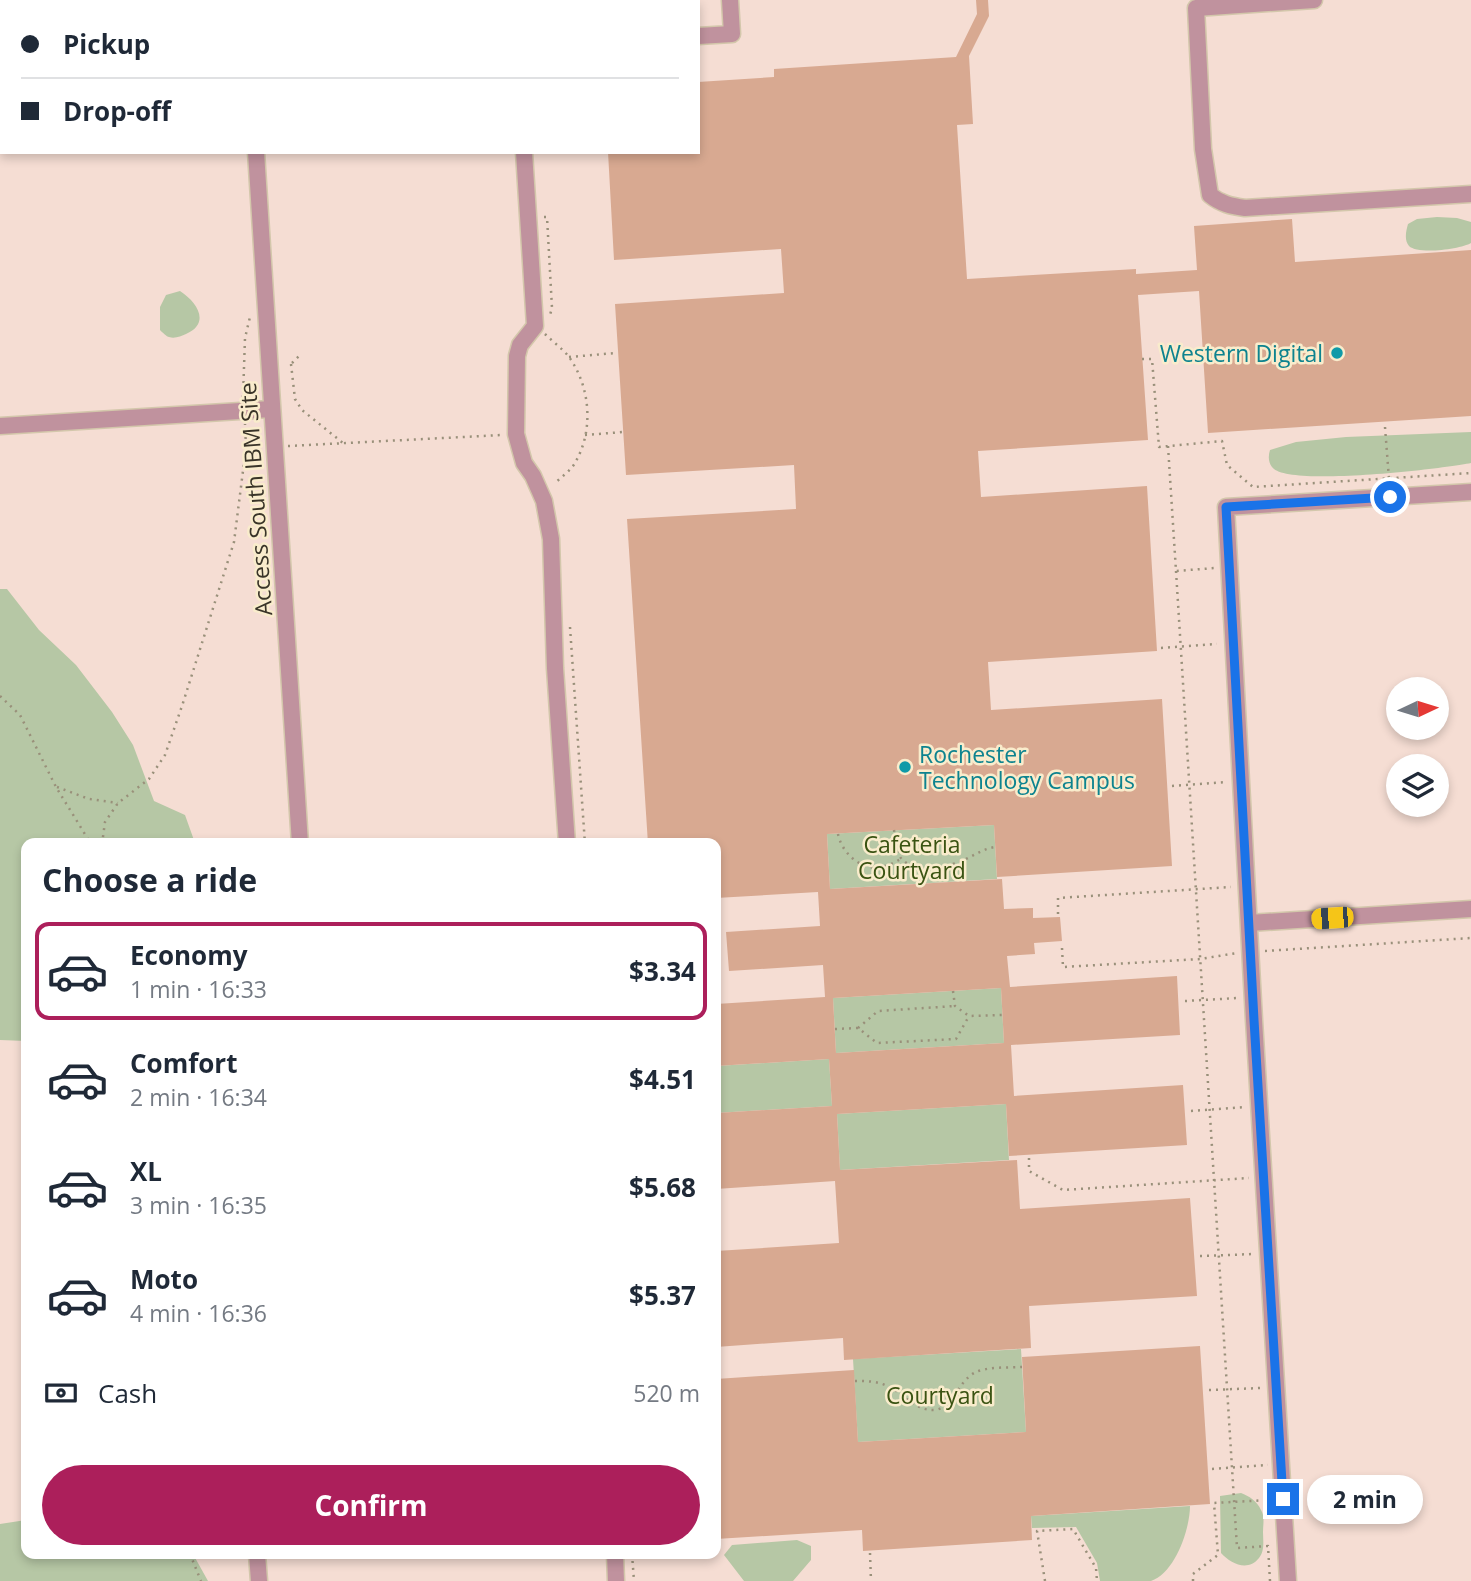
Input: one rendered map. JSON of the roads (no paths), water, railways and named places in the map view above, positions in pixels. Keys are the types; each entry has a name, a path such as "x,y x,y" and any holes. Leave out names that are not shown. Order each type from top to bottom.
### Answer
{"street":[{"path":"700,36 732,34 730,0"},
{"path":"1314,0 1196,8 1206,180 1210,195 1219,202 1245,208 1471,194"},
{"name":"Access South IBM Site","path":"256,154 300,838"},
{"path":"524,154 535,326 520,345 516,356 516,434 524,463 544,501 551,538 555,668 567,838"},
{"path":"0,426 271,409"},
{"path":"1288,1581 1226,507 1471,492"},
{"path":"1249,923 1471,909"},
{"path":"257,1559 259,1581"},
{"path":"615,1559 616,1581"}],"place":[{"name":"Western Digital","path":"1337,353"},
{"name":"Rochester Technology Campus","path":"905,767"}],"park label":[{"name":"Cafeteria Courtyard","path":"912,857"},
{"name":"Courtyard","path":"940,1395"}]}
